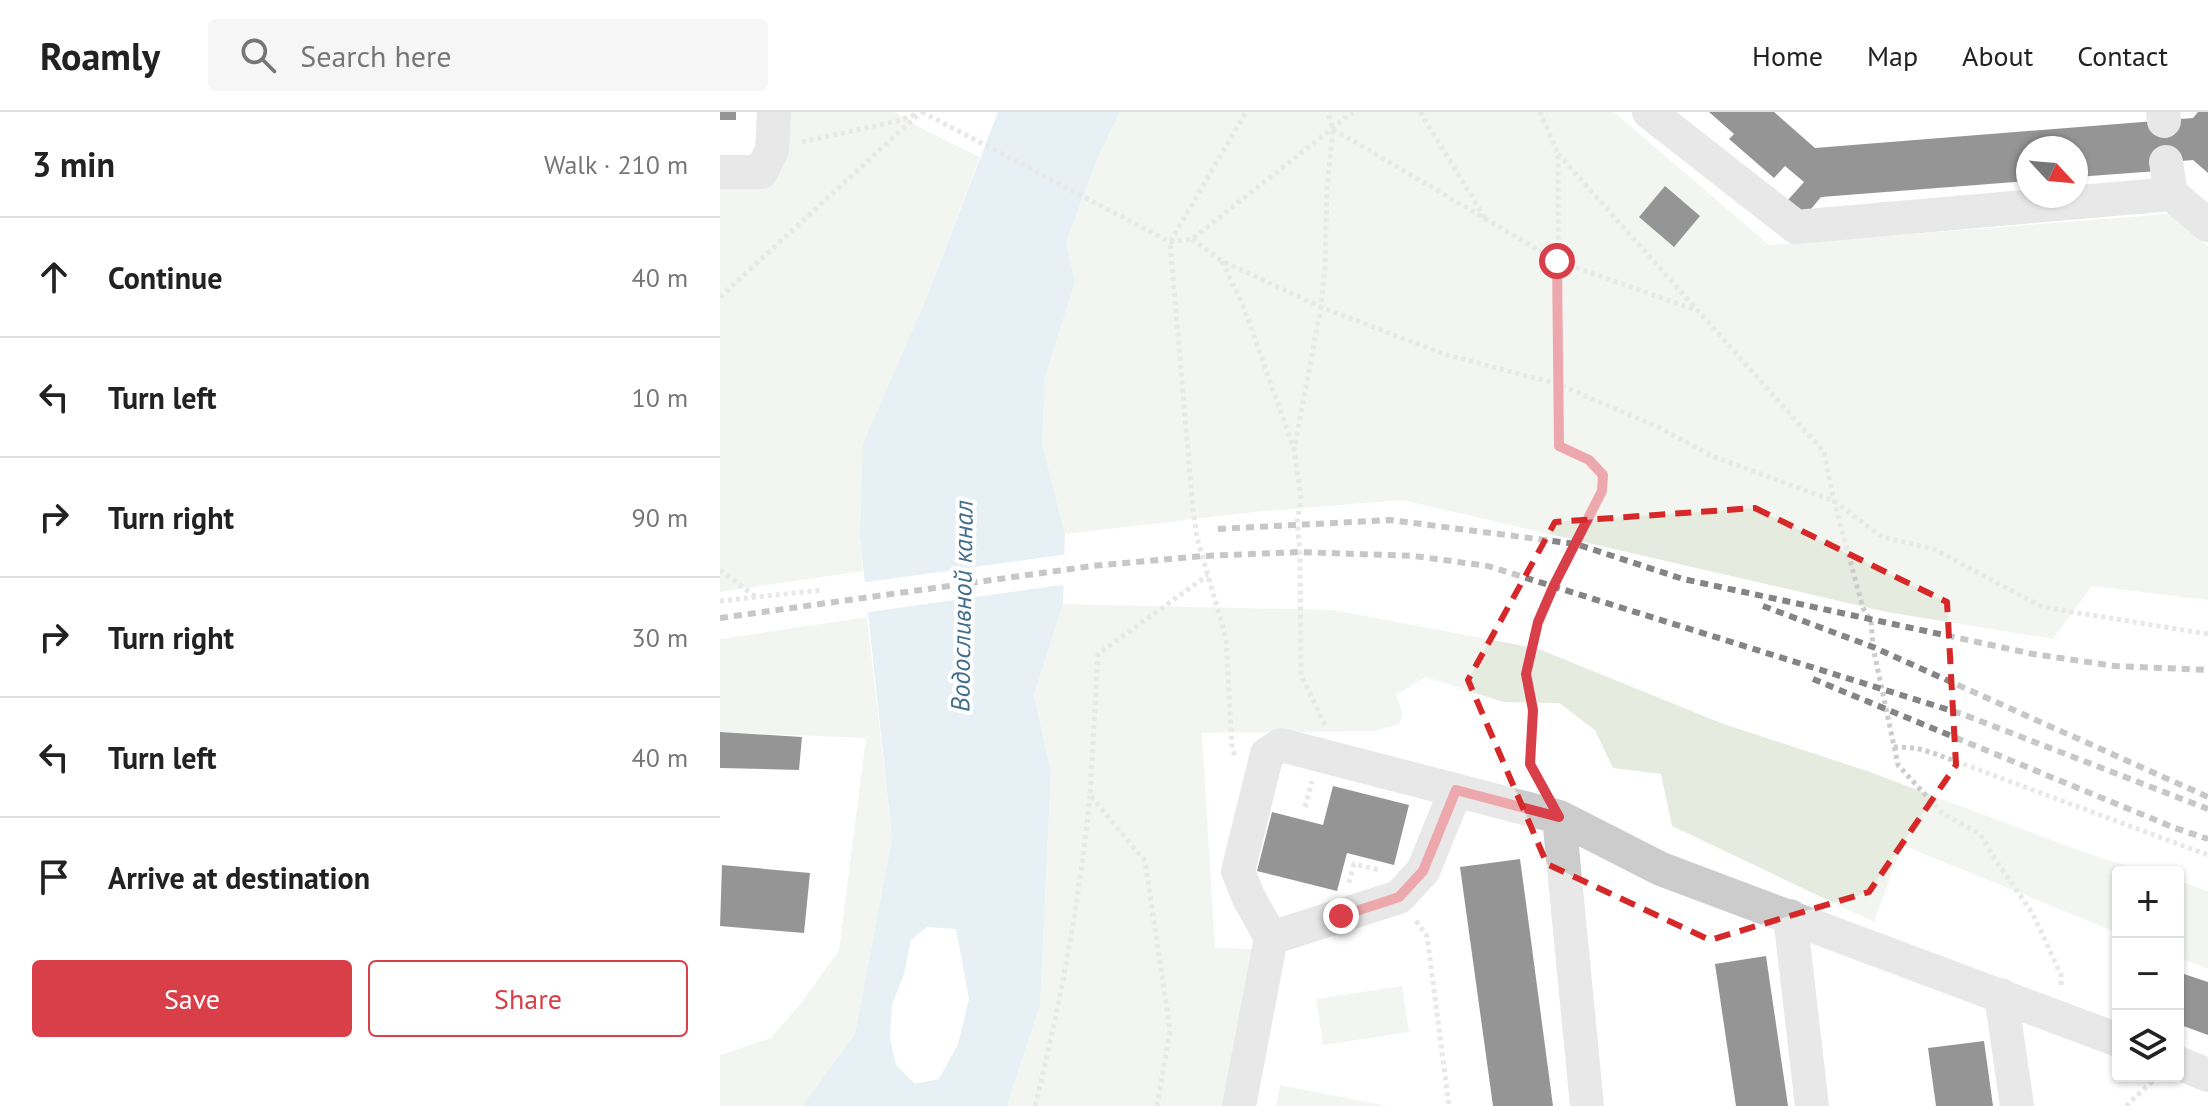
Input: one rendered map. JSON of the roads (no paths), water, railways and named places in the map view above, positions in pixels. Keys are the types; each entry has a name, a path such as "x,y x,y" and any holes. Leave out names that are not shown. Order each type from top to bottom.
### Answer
{"street":[{"path":"720,172 761,172 772,150 774,112"},
{"path":"1649,112 1796,227 2168,178 2208,225"},
{"path":"1239,1106 1271,938 1238,871 1267,754 1281,745 1319,776 1456,790 1559,817 1661,869 2112,1038"},
{"path":"1271,938 1399,897 1423,871 1456,790"},
{"path":"1559,817 1587,1106"},
{"path":"1790,916 1812,1106"},
{"path":"2001,995 2017,1106"},
{"path":"2184,1065 2208,1075"}],"water":[{"name":"Водосливной канал","path":"998,112 1120,112 1099,155 1066,242 1075,282 1045,377 1042,443 1065,534 1063,604 1034,695 1051,771 1040,1006 1007,1106 802,1106 855,1034 892,838 860,537 863,444 926,299","holes":["927,927 956,929 969,999 958,1044 939,1079 915,1084 896,1065 890,1038 892,1005 904,974 911,940"]}],"railway":[{"path":"1218,529 1390,520 1576,544 1683,579 2033,654 2115,666 2208,670"},
{"path":"720,618 1092,566 1204,556 1300,552 1414,556 1488,566 1962,714 2208,809"},
{"path":"1763,606 1873,647 2208,797"},
{"path":"1813,679 2208,839"}]}
